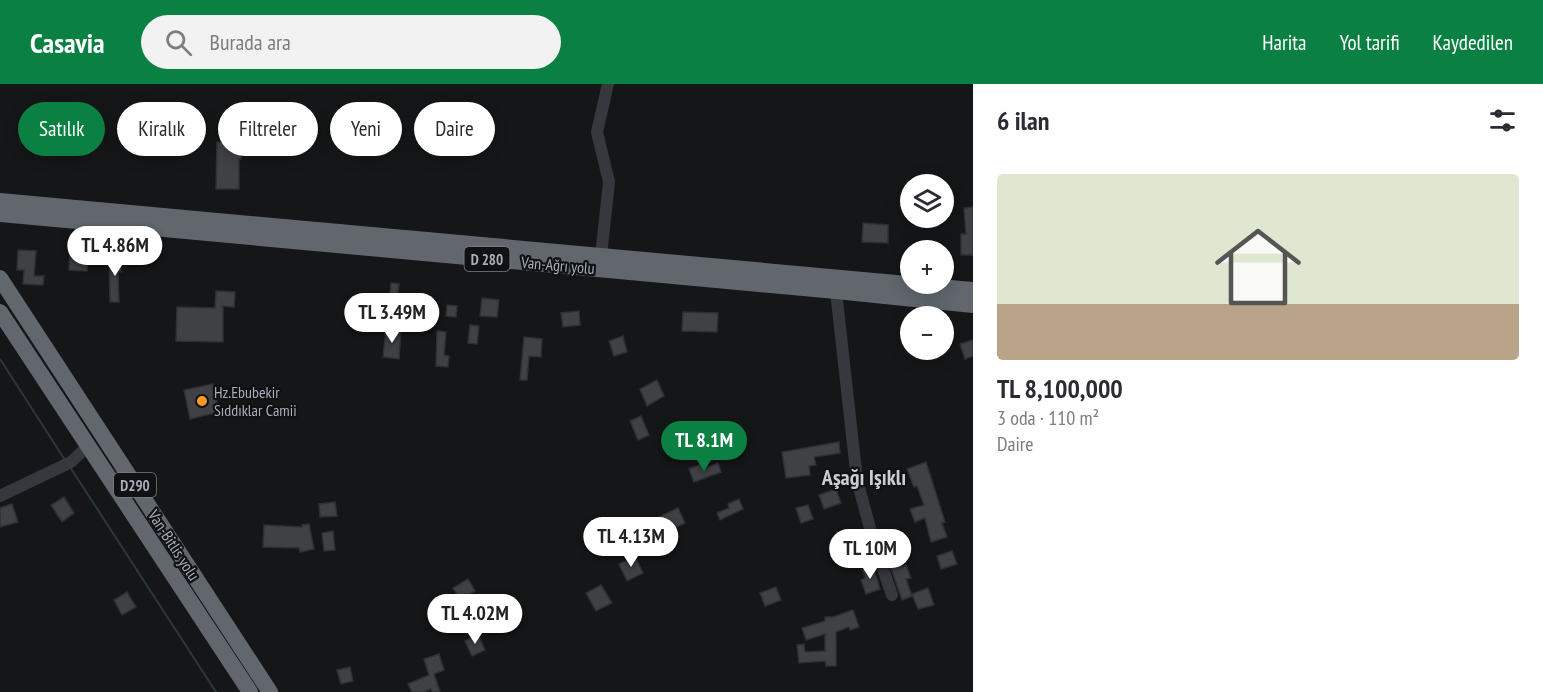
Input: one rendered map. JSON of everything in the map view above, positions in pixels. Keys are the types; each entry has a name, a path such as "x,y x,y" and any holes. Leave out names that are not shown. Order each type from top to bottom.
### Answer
{"highway":[{"name":"Van-Ağrı yolu","path":"0,201 973,290"},
{"name":"Van-Ağrı yolu","path":"0,214 973,305"},
{"path":"0,229 17,216"},
{"name":"Van-Bitlis yolu","path":"0,278 270,692"},
{"name":"Van-Bitlis yolu","path":"0,312 250,692"}],"street":[{"path":"602,256 609,182 597,132 608,84"},
{"path":"836,291 857,480 874,543 892,595"},
{"path":"0,496 67,464 88,446"}],"building":[{"path":"217,142 218,156 241,156 241,159 239,159 239,189 216,189"},
{"path":"973,207 973,255 961,255 961,234 966,234 964,208"},
{"path":"863,223 888,225 888,243 862,242"},
{"path":"18,250 36,251 34,276 44,276 43,285 23,284 24,270 17,270"},
{"path":"70,251 88,252 87,271 69,270"},
{"path":"109,256 122,257 121,272 118,272 119,302 110,302"},
{"path":"391,283 399,284 396,316 388,315"},
{"path":"216,291 235,292 234,307 223,306 223,342 176,341 177,307 215,308"},
{"path":"482,298 499,300 497,317 480,316"},
{"path":"447,305 457,306 456,317 446,316"},
{"path":"579,311 580,325 563,327 561,313"},
{"path":"683,312 718,313 717,332 682,331"},
{"path":"470,325 479,326 477,344 468,343"},
{"path":"386,329 401,331 399,359 383,357"},
{"path":"437,331 446,332 444,355 449,356 448,367 436,366"},
{"path":"623,336 627,352 614,356 609,341"},
{"path":"524,337 542,339 541,357 529,356 527,380 520,380"},
{"path":"973,340 973,356 965,359 960,344"},
{"path":"657,380 664,396 647,406 640,389"},
{"name":"Hz.Ebubekir Sıddıklar Camii","path":"213,384 219,412 190,419 184,390"},
{"path":"641,416 649,435 638,440 630,421"},
{"path":"839,442 840,453 814,457 816,465 809,466 810,475 786,478 782,452"},
{"path":"926,462 945,522 942,523 947,537 931,542 925,518 915,522 910,509 924,505 907,469"},
{"path":"704,463 706,468 718,463 721,472 694,482 689,469"},
{"path":"836,489 841,503 824,509 819,495"},
{"path":"64,497 74,513 62,522 51,505"},
{"path":"739,499 743,509 720,520 717,513 729,508 728,504"},
{"path":"335,502 337,516 320,517 319,504"},
{"path":"12,504 18,522 0,527 0,508"},
{"path":"808,505 813,519 801,523 796,508"},
{"path":"678,508 685,523 667,532 659,517"},
{"path":"309,524 314,549 300,552 299,548 263,547 264,525 302,527 302,525"},
{"path":"333,531 335,550 324,551 322,533"},
{"path":"952,551 957,564 941,569 937,556"},
{"path":"635,556 643,573 627,581 619,564"},
{"path":"897,557 901,567 906,565 911,578 906,579 912,596 902,600 888,560"},
{"path":"873,565 880,589 866,594 861,580 865,578 862,570"},
{"path":"468,579 475,591 470,594 472,597 462,603 453,588"},
{"path":"601,585 612,603 596,611 586,593"},
{"path":"776,587 781,600 765,606 760,593"},
{"path":"928,588 934,605 918,609 912,594"},
{"path":"127,592 136,607 122,615 114,600"},
{"path":"853,610 859,627 850,630 849,627 836,632 836,666 826,666 825,661 799,663 797,645 804,644 805,652 825,651 825,634 806,640 802,628 825,621 825,617 833,617"},
{"path":"478,634 485,650 472,656 465,641"},
{"path":"439,654 444,670 434,674 440,692 432,692 431,689 424,692 412,692 408,684 429,675 424,659"},
{"path":"350,667 353,681 341,684 337,670"}],"waterway":[{"path":"0,359 65,460"},
{"path":"70,467 216,692"}],"place":[{"name":"Hz.Ebubekir Sıddıklar Camii","path":"202,401"}],"district":[{"name":"Aşağı Işıklı","path":"864,477"}]}
